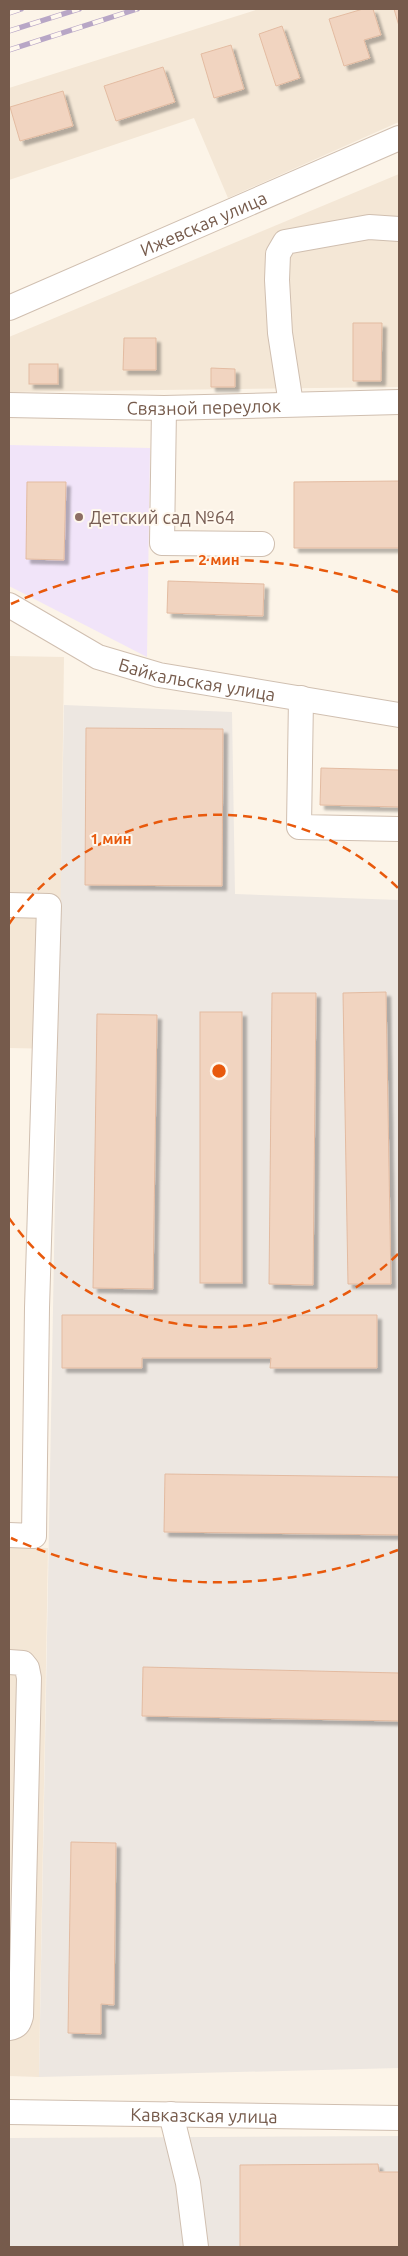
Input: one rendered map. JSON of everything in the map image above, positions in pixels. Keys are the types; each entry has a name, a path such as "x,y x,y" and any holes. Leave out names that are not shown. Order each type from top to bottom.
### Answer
{"street":[{"name":"Ижевская улица","path":"9,308 399,138"},
{"path":"291,404 280,332 277,280 278,254 285,242 368,227 399,230"},
{"name":"Связной переулок","path":"9,406 164,408 399,402"},
{"path":"164,408 162,544 262,544"},
{"name":"Байкальская улица","path":"9,605 98,656 159,676 399,715"},
{"path":"301,698 299,827 399,829"},
{"path":"9,905 49,906 37,1308 34,1536 9,1535"},
{"path":"9,1662 23,1663 27,1668 29,1678 21,2016 20,2023 9,2028"},
{"name":"Кавказская улица","path":"9,2112 399,2118"},
{"path":"170,2114 188,2183 196,2247"}],"shaded area":[{"path":"259,9 399,9 399,122 228,198 194,118 9,180 9,88"},
{"path":"399,174 399,387 9,392 9,337"},
{"name":"Детский сад №64","path":"9,445 150,448 147,657 9,586"},
{"path":"9,656 64,657 59,1049 9,1048"},
{"path":"64,705 232,712 235,894 399,900 399,2068 39,2077"},
{"path":"9,1547 48,1548 39,2077 9,2076"},
{"path":"399,2136 399,2247 9,2247 9,2138"}],"building":[{"path":"363,9 373,9 381,35 364,40 370,58 344,66 329,19"},
{"path":"394,9 399,9 399,26"},
{"path":"282,26 300,78 276,86 259,34"},
{"path":"231,45 244,89 214,98 201,54"},
{"path":"163,67 175,102 116,121 104,86"},
{"path":"63,91 73,126 20,141 10,107"},
{"path":"353,323 382,323 381,381 353,381"},
{"path":"124,338 156,338 156,370 123,370"},
{"path":"29,364 58,364 58,384 29,384"},
{"path":"211,368 235,369 235,387 211,387"},
{"path":"399,481 399,548 294,548 294,482"},
{"path":"27,482 66,482 64,560 26,559"},
{"path":"168,581 264,584 263,616 167,613"},
{"path":"86,728 223,729 222,886 85,885"},
{"path":"321,768 399,770 399,807 320,805"},
{"path":"386,992 391,1284 348,1284 343,993"},
{"path":"272,993 316,993 313,1285 269,1284"},
{"path":"200,1012 242,1012 242,1283 200,1283"},
{"path":"97,1014 157,1015 153,1289 93,1288"},
{"path":"62,1315 377,1315 377,1368 270,1368 271,1358 142,1358 142,1368 62,1368"},
{"path":"165,1474 399,1477 399,1535 164,1532"},
{"path":"143,1667 399,1673 399,1721 142,1716"},
{"path":"71,1842 116,1843 114,2005 101,2004 101,2034 68,2033"},
{"path":"378,2164 379,2172 399,2172 399,2247 240,2247 240,2165"}],"railway":[{"path":"9,13 21,9"},
{"path":"9,31 79,9"},
{"path":"9,50 137,9"}],"place":[{"name":"Детский сад №64","path":"79,517"}]}
